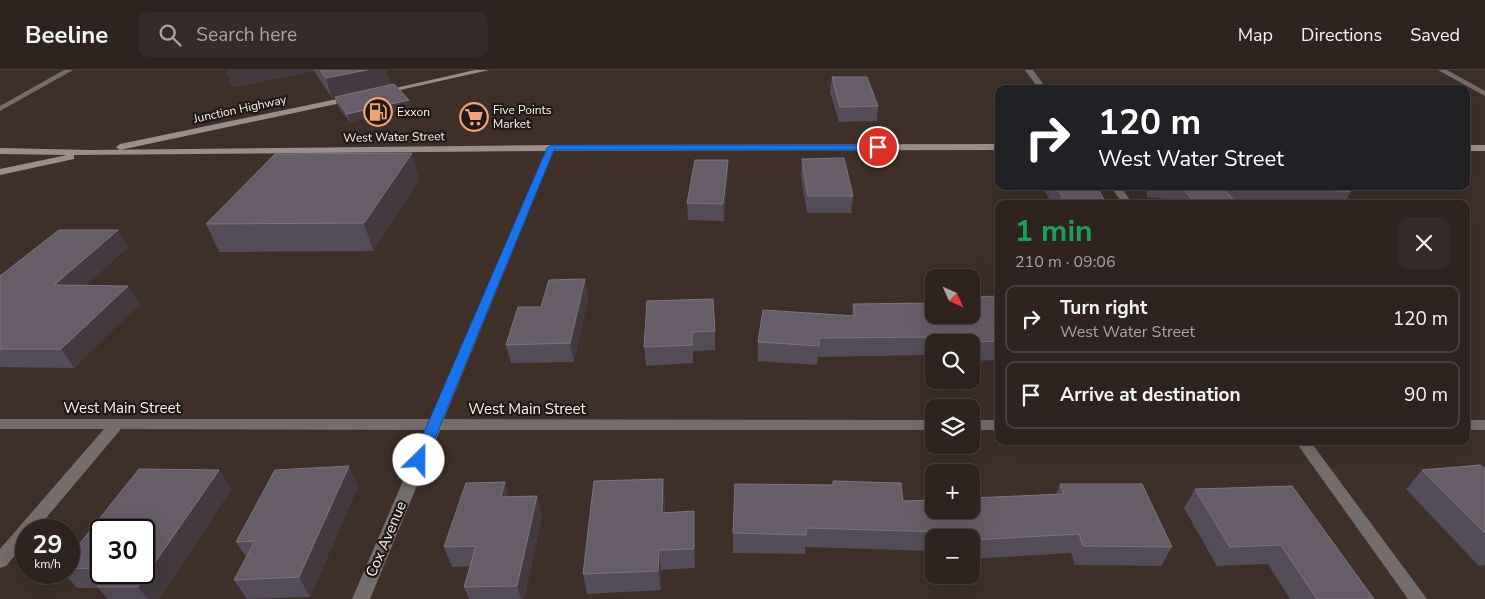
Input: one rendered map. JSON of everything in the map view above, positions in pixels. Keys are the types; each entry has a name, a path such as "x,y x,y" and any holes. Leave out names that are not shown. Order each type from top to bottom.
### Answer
{"street":[{"path":"0,109 69,70"},
{"path":"375,93 485,70"},
{"path":"1029,70 1040,85"},
{"path":"1442,70 1469,85"},
{"path":"1470,86 1485,94"},
{"name":"Junction Highway","path":"0,172 357,97"},
{"name":"West Water Street","path":"0,151 91,153 551,148 995,147"},
{"name":"Cox Avenue","path":"361,599 551,148"},
{"path":"1470,148 1485,148"},
{"name":"West Main Street","path":"0,424 925,425"},
{"path":"0,561 116,424"},
{"path":"980,425 995,425"},
{"path":"1470,425 1485,425"},
{"path":"1305,445 1418,599"}],"building":[{"path":"320,70 367,70 326,78"},
{"path":"832,77 867,77 878,106 840,107"},
{"path":"394,84 409,100 347,114 335,97"},
{"path":"412,153 364,223 206,224 275,154"},
{"path":"844,158 853,196 808,196 802,159"},
{"path":"695,160 728,160 723,204 687,203"},
{"path":"1058,190 1098,190 1105,200 1064,200"},
{"path":"1184,190 1224,190 1234,200 1193,200"},
{"path":"1276,190 1351,190 1351,191"},
{"path":"59,230 118,230 54,285 128,286 61,349 0,349 0,276"},
{"path":"585,279 570,343 506,345 518,307 541,307 549,280"},
{"path":"995,296 995,341 980,342 980,334 925,334 925,337 819,338 819,346 758,342 763,310 855,316 853,304 925,303 925,324 980,324 980,297"},
{"path":"713,299 715,331 692,332 692,345 644,347 647,301"},
{"path":"1480,465 1485,468 1485,533 1422,470"},
{"path":"349,466 299,577 234,580 255,541 236,542 275,470"},
{"path":"139,469 219,470 155,562 155,519 99,519"},
{"path":"663,479 662,513 694,511 694,549 659,550 658,571 583,574 594,481"},
{"path":"833,481 901,483 903,501 925,500 925,519 980,519 980,498 1064,494 1060,484 1142,484 1172,547 1083,546 1079,534 980,540 980,529 925,529 925,531 806,528 806,535 733,533 735,484 833,485"},
{"path":"505,482 501,497 537,496 517,586 464,587 476,546 444,547 466,483"},
{"path":"1292,486 1374,599 1317,599 1281,545 1230,547 1195,489"},
{"path":"90,531 90,569 80,568 80,543"},
{"path":"99,584 140,584 138,587 97,587"}],"place":[{"name":"Exxon","path":"378,112"},
{"name":"Five Points Market","path":"474,117"}],"route":[{"path":"419,460 551,148 878,147"}]}
